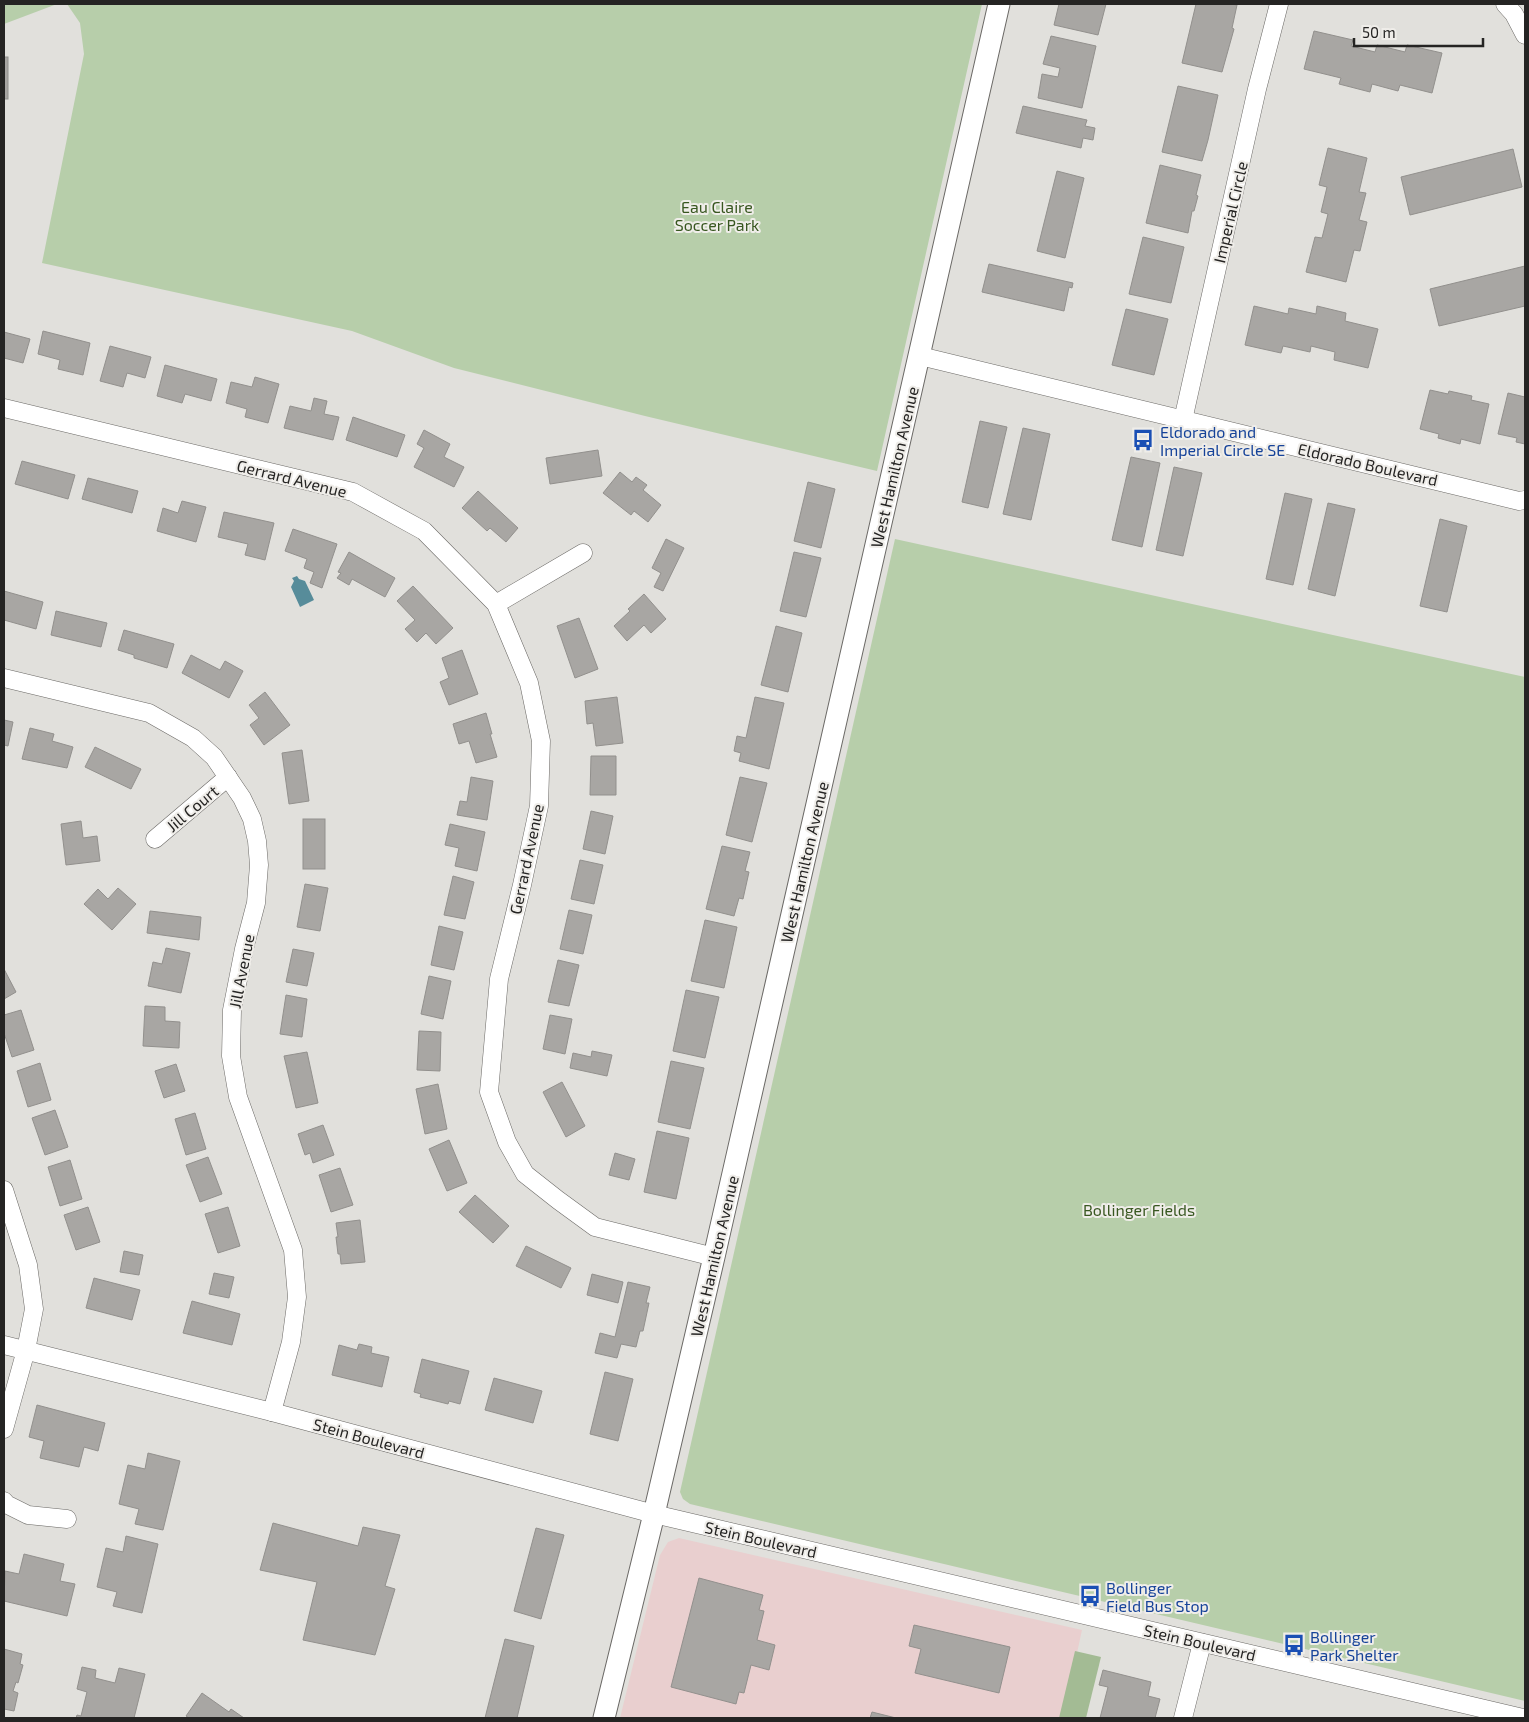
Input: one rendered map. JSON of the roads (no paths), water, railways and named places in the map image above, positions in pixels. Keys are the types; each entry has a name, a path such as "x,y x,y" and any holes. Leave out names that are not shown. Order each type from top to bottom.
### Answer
{"street":[{"name":"West Hamilton Avenue","path":"604,1718 714,1257 999,4"},
{"name":"Imperial Circle","path":"1183,420 1257,89 1279,4"},
{"path":"1505,4 1514,14 1525,35"},
{"name":"Eldorado Boulevard","path":"920,356 1520,501 1525,500"},
{"name":"Gerrard Avenue","path":"4,408 353,492 424,531 496,604 529,683 541,741 539,806 499,979 489,1092 507,1142 525,1174 558,1200 595,1227 714,1257"},
{"path":"496,604 583,553"},
{"name":"Jill Avenue","path":"4,678 149,713 193,738 214,757 242,798 252,819 259,865 256,903 244,949 232,1010 231,1056 238,1096 293,1250 297,1297 291,1342 272,1412"},
{"name":"Jill Court","path":"155,839 228,777"},
{"path":"4,1190 28,1265 34,1309 26,1350 4,1429"},
{"name":"Stein Boulevard","path":"4,1345 272,1412 654,1514 1523,1718"},
{"path":"4,1501 6,1504 28,1515 68,1519"},
{"path":"1182,1718 1202,1643"}],"water":[{"path":"297,576 305,581 314,600 300,607 291,587 294,581 292,578"}],"place":[{"name":"Eldorado and Imperial Circle SE","path":"1143,440"},
{"name":"Bollinger Field Bus Stop","path":"1090,1596"},
{"name":"Bollinger Park Shelter","path":"1294,1645"}],"park label":[{"name":"Eau Claire Soccer Park","path":"717,215"},
{"name":"Bollinger Fields","path":"1139,1209"}]}
